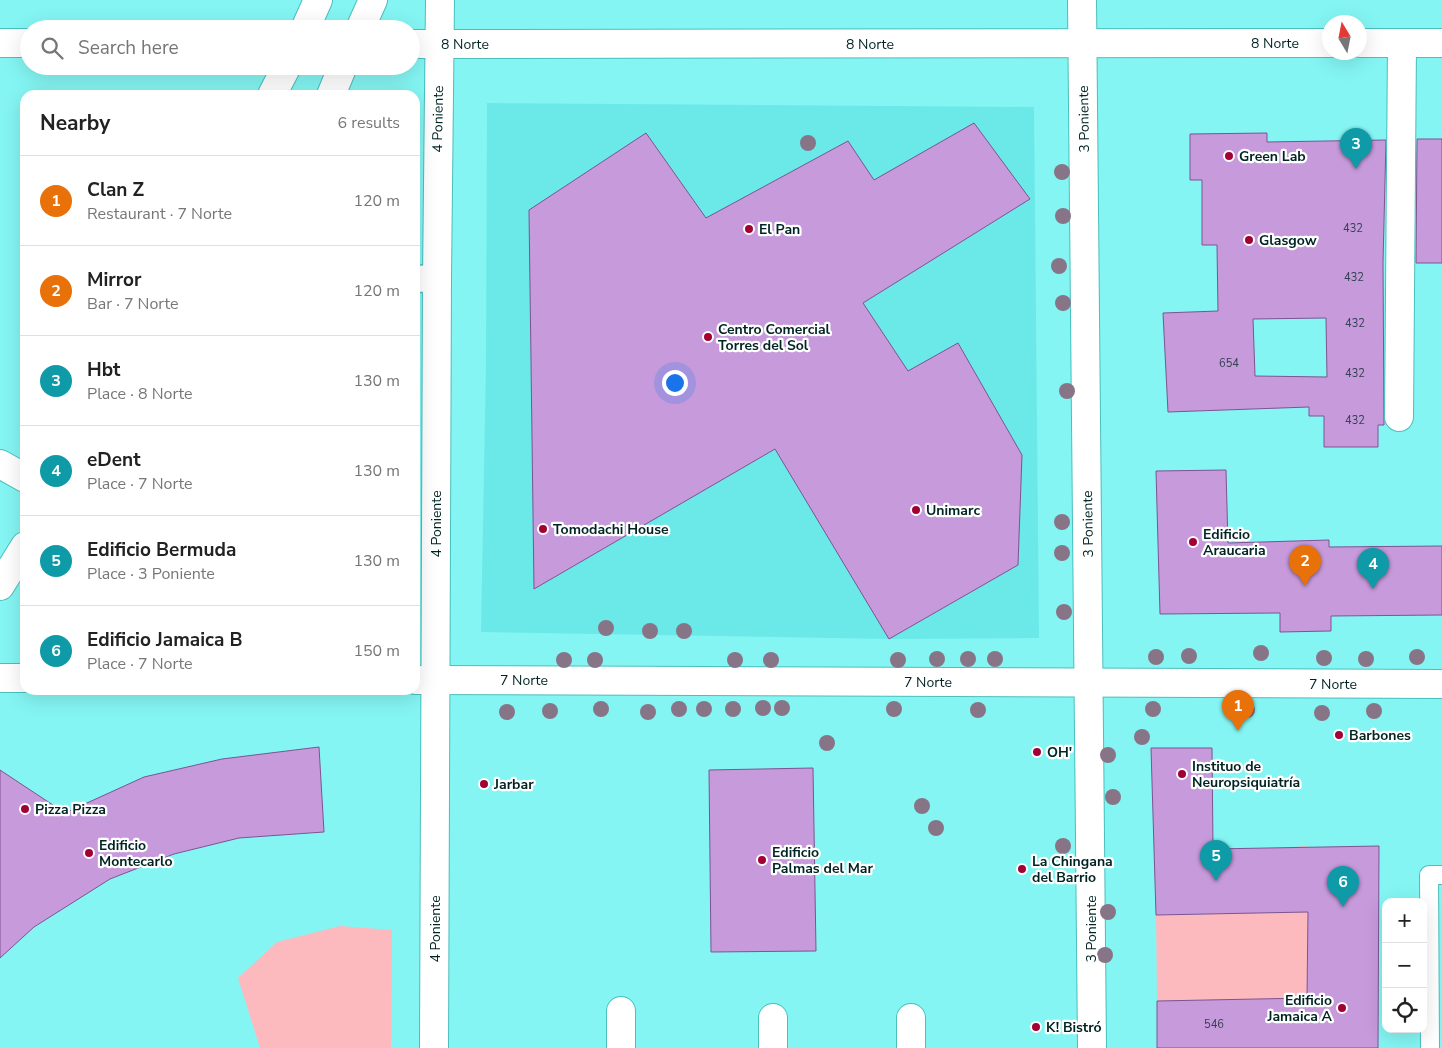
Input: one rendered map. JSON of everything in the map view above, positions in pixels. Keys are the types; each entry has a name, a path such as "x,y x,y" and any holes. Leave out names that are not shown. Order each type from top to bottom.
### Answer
{"street":[{"path":"309,20 318,0"},
{"path":"364,20 373,0"},
{"name":"4 Poniente","path":"434,1048 426,680 426,278 440,0"},
{"name":"3 Poniente","path":"1082,0 1084,43 1092,1048"},
{"path":"0,43 20,43"},
{"name":"8 Norte","path":"420,44 1322,43"},
{"path":"1367,43 1442,44"},
{"path":"1399,417 1402,44"},
{"path":"275,90 282,75"},
{"path":"332,90 339,75"},
{"path":"0,464 20,475"},
{"path":"0,586 20,554"},
{"path":"0,678 20,678"},
{"name":"7 Norte","path":"426,680 1442,684"},
{"path":"621,1011 621,1048"},
{"path":"772,1018 773,1048"},
{"path":"911,1018 911,1048"}],"lane":[{"path":"1430,1048 1429,875 1442,875"}],"shaded area":[{"path":"487,103 1034,107 1039,638 889,639 481,632 486,364"},
{"path":"1308,846 1307,1048 1271,999 1157,1001 1156,915 1277,913 1276,848"},
{"path":"340,926 392,930 391,1048 260,1048 238,978 277,942"}],"building":[{"name":"Centro Comercial Torres del Sol","path":"974,123 1030,199 863,303 908,371 958,343 1022,455 1018,565 889,639 775,449 534,589 529,210 646,133 706,218 848,141 874,180"},
{"path":"1267,133 1267,142 1386,140 1383,263 1384,425 1378,425 1378,447 1324,447 1324,416 1309,416 1309,407 1168,412 1163,313 1218,311 1217,245 1202,245 1202,180 1190,180 1190,134","holes":["1326,318 1327,377 1255,376 1253,319"]},
{"path":"1417,139 1442,139 1442,263 1416,263"},
{"path":"1226,470 1228,543 1329,540 1329,547 1442,546 1442,615 1331,616 1331,631 1280,632 1280,613 1160,614 1156,471"},
{"name":"Edificio Montecarlo","path":"319,747 324,832 239,838 174,854 110,879 34,927 0,958 0,770 65,813 144,777 222,759"},
{"path":"1151,748 1212,748 1213,849 1379,846 1378,1048 1157,1048 1157,1001 1307,998 1308,912 1156,915"},
{"name":"Edificio Palmas del Mar","path":"813,768 816,951 711,952 709,770"}],"place":[{"name":"Green Lab","path":"1229,156"},
{"name":"Hbt","path":"1356,169"},
{"name":"El Pan","path":"749,229"},
{"name":"Glasgow","path":"1249,240"},
{"name":"Centro Comercial Torres del Sol","path":"708,337"},
{"name":"Unimarc","path":"916,510"},
{"name":"Tomodachi House","path":"543,529"},
{"name":"Edificio Araucaria","path":"1193,542"},
{"name":"Mirror","path":"1305,586"},
{"name":"eDent","path":"1373,589"},
{"name":"Clan Z","path":"1238,731"},
{"name":"Barbones","path":"1339,735"},
{"name":"OH'","path":"1037,752"},
{"name":"Instituo de Neuropsiquiatría","path":"1182,774"},
{"name":"Jarbar","path":"484,784"},
{"name":"Pizza Pizza","path":"25,809"},
{"name":"Edificio Montecarlo","path":"89,853"},
{"name":"Edificio Palmas del Mar","path":"762,860"},
{"name":"La Chingana del Barrio","path":"1022,869"},
{"name":"Edificio Bermuda","path":"1216,881"},
{"name":"Edificio Jamaica B","path":"1343,907"},
{"name":"Edificio Jamaica A","path":"1342,1008"},
{"name":"K! Bistró","path":"1036,1027"}]}
